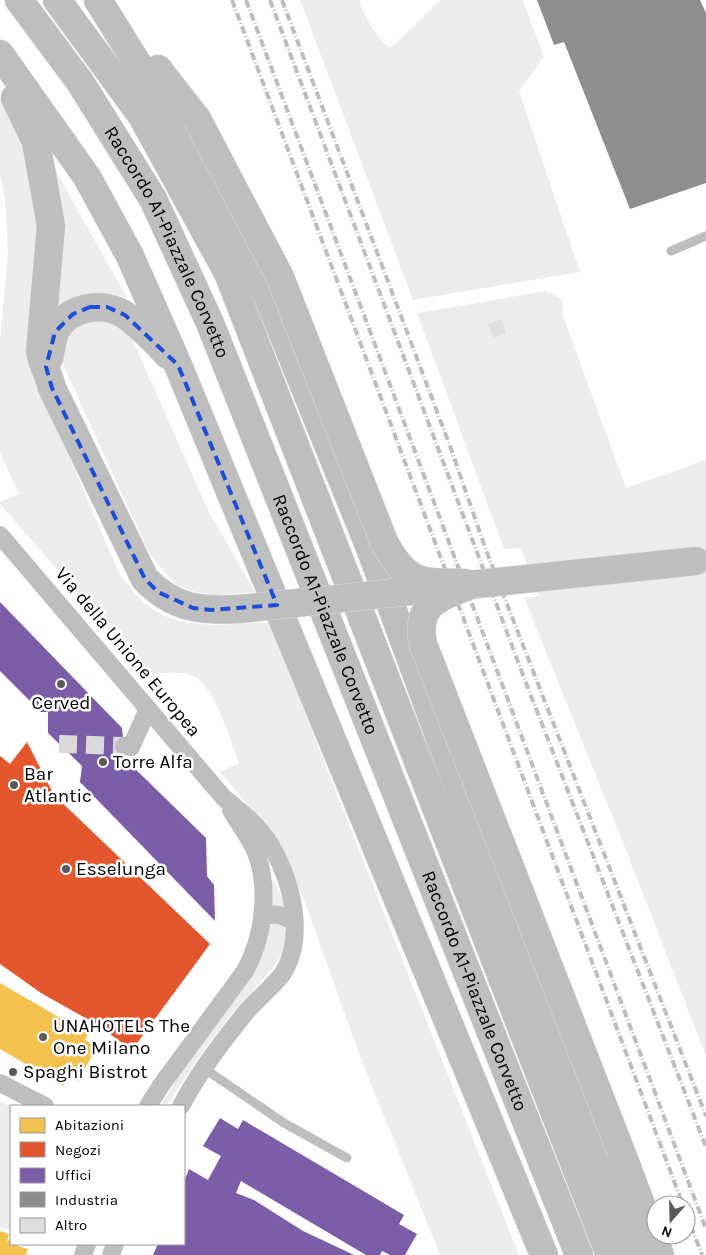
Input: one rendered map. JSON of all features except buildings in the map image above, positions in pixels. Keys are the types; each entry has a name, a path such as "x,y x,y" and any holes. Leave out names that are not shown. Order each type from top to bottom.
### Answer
{"highway":[{"name":"Raccordo A1-Piazzale Corvetto","path":"19,0 80,82 153,200 210,323 578,1255"},
{"name":"Raccordo A1-Piazzale Corvetto","path":"57,0 142,116 228,273 610,1255"},
{"path":"98,0 178,129 266,292 370,548 539,1007 636,1255"},
{"path":"105,0 197,119 280,277 385,544 397,565 405,573 425,581 473,584"},
{"path":"0,54 87,177 130,256 178,364 544,1255"},
{"path":"0,67 36,142 51,226 40,351 42,361 46,367 52,388 145,579 158,592 173,601 193,608 211,610 240,609 701,561"},
{"path":"46,367 55,332 62,322 73,314 90,307 108,307 124,314 178,364"},
{"path":"473,584 439,598 428,606 421,622 423,644 660,1255"}],"street":[{"name":"Via della Unione Europea","path":"4,544 223,797 262,832 288,883 294,909 294,922 290,956 283,973 246,1012 205,1069 183,1105"},
{"path":"124,746 131,747 148,710"},
{"name":"Via della Unione Europea","path":"149,1105 162,1084 246,971 255,952 262,917 262,892 258,857 223,797"},
{"path":"262,917 278,914 294,922"},
{"path":"0,1083 44,1105"}],"lane":[{"path":"671,251 706,236"},
{"path":"205,1069 284,1123 347,1158"}],"highlighted area":[{"path":"90,307 107,307 125,315 178,365 277,605 211,610 193,608 158,592 145,579 52,388 46,367 55,332 73,314"}],"shaded area":[{"path":"300,0 359,0 371,26 390,48 440,0 523,0 544,57 519,91 580,272 413,300"},
{"path":"0,99 25,155 38,230 26,357 121,577 148,606 176,620 222,625 269,622 519,1255 440,1255 361,1059 303,897 264,824 220,772 239,763 215,702 201,682 193,676 188,674 147,672 0,504 0,502 19,494 0,453 0,339 8,252 5,198 0,174"},
{"path":"43,148 127,298 116,295 97,294 80,299 54,314"},
{"path":"546,291 562,299 563,316 626,488 706,460 706,1056 620,835 524,598 539,596 521,548 504,549 417,313"},
{"path":"94,316 126,330 135,345 209,512 255,592 216,595 191,591 175,584 150,555 63,365 64,339 72,329"},
{"path":"265,880 274,880 283,901 284,912 270,908"},
{"path":"278,920 288,934 285,949 279,959 263,980 230,1016 167,1105 162,1105 177,1078 259,960 269,926"},
{"path":"0,1101 10,1106 10,1231 0,1227"}],"tunnel":[{"path":"59,744 124,746"}],"railway":[{"path":"232,0 679,1195"},
{"path":"246,0 706,1229"},
{"path":"270,0 523,675 706,1147"},
{"path":"282,0 450,446 486,550 706,1116"},
{"path":"696,1239 702,1255"}],"place":[{"name":"Cerved","path":"61,684"},
{"name":"Torre Alfa","path":"103,762"},
{"name":"Bar Atlantic","path":"14,785"},
{"name":"Esselunga","path":"66,869"},
{"name":"UNAHOTELS The One Milano","path":"43,1037"},
{"name":"Spaghi Bistrot","path":"13,1072"}]}
